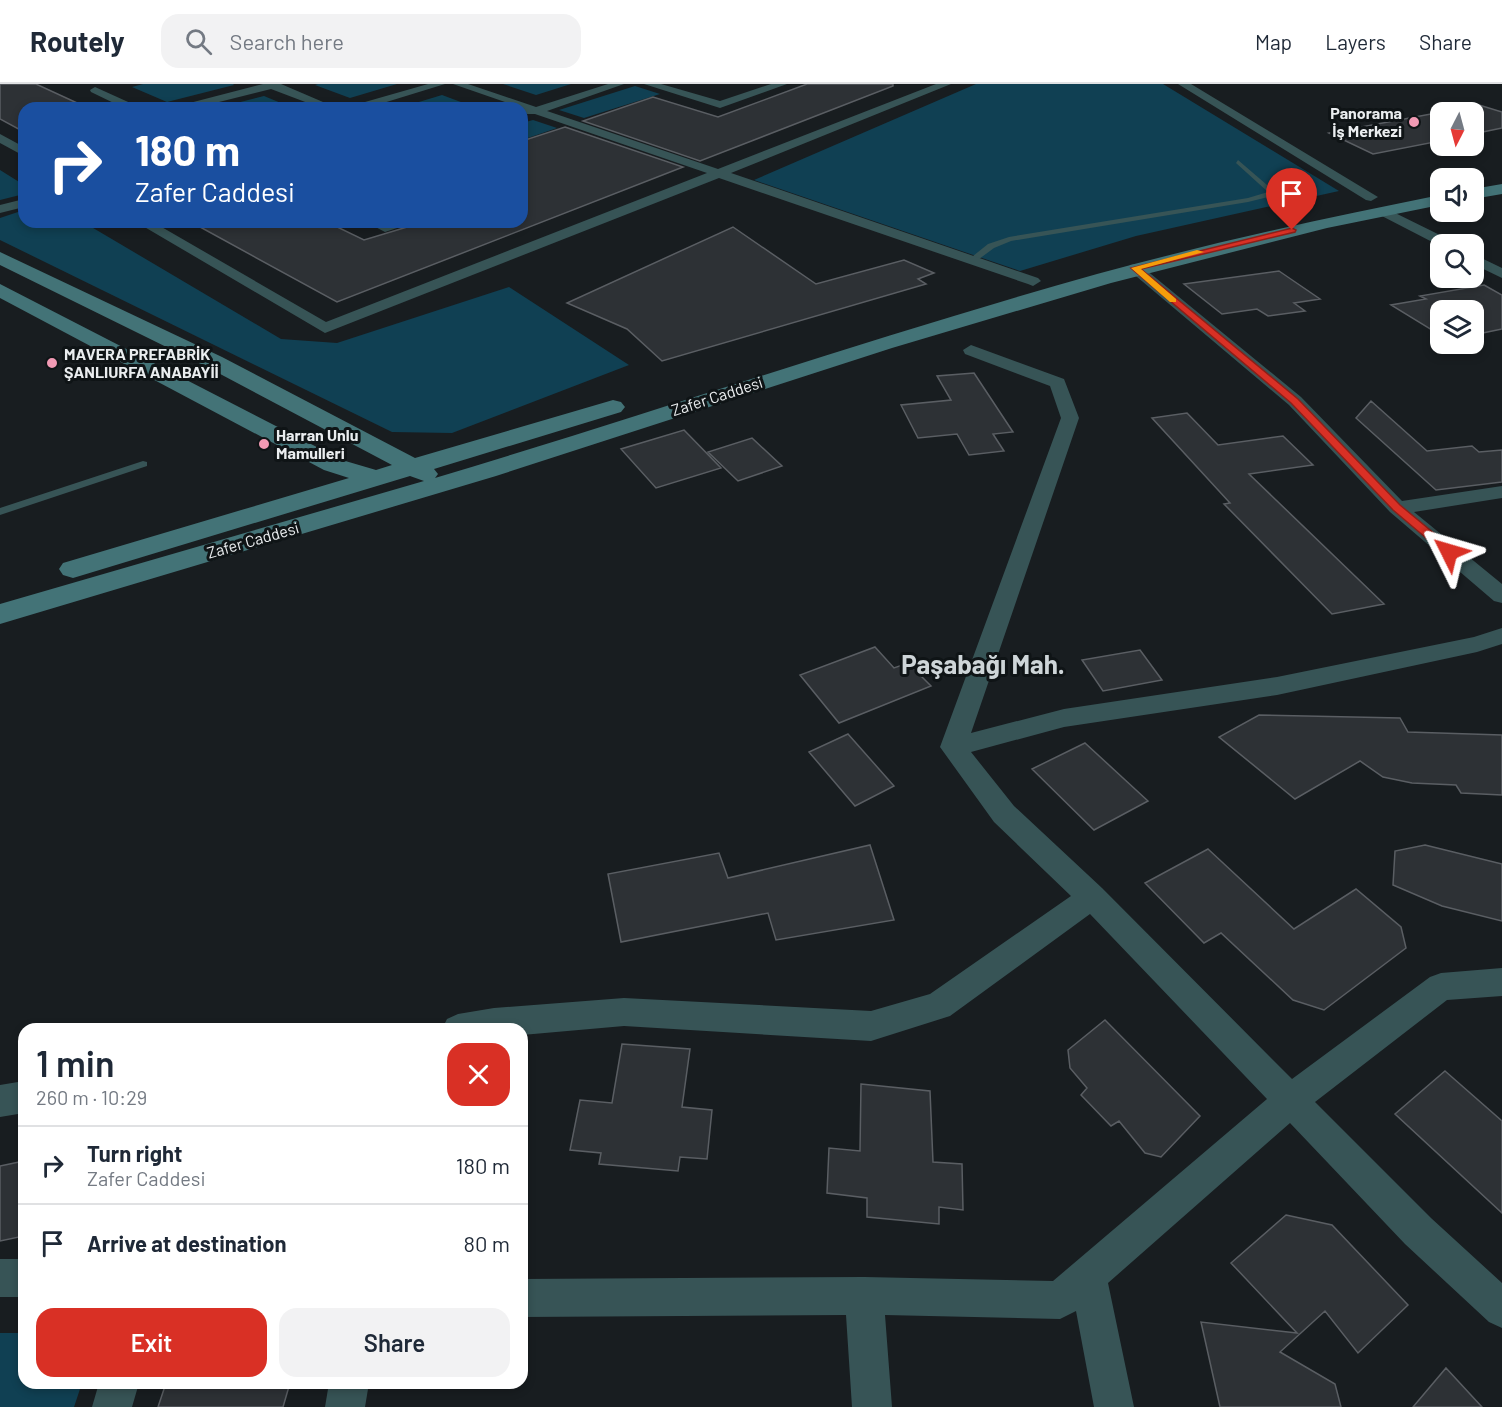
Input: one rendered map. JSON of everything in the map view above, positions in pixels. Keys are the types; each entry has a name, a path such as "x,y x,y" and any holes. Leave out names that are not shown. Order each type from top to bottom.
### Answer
{"main road":[{"path":"1484,179 1502,176"},
{"name":"Zafer Caddesi","path":"0,614 442,484 774,377 1135,268 1247,240 1430,189"},
{"path":"1484,192 1502,189"},
{"name":"Zafer Caddesi","path":"688,384 1155,244 1377,204 1430,201"},
{"path":"0,258 266,387 442,484"},
{"path":"0,290 333,465 378,477 396,498"},
{"name":"Zafer Caddesi","path":"57,573 631,401"}],"street":[{"path":"117,84 95,90 120,102"},
{"path":"204,102 272,84 316,102"},
{"path":"377,102 440,84"},
{"path":"458,84 510,102"},
{"path":"528,113 619,84"},
{"path":"649,84 720,105 782,84"},
{"path":"153,228 325,328 946,84"},
{"path":"1183,84 1430,234"},
{"path":"528,108 1033,281"},
{"path":"0,138 18,148"},
{"path":"0,209 18,204"},
{"path":"1484,264 1502,274"},
{"path":"1135,268 1294,401 1397,508 1502,596"},
{"path":"953,747 1070,418 1058,383 971,350"},
{"path":"1397,508 1502,492"},
{"path":"953,747 1064,718 1277,686 1477,644 1502,636"},
{"path":"953,747 1004,814 1092,897 1418,1231 1502,1309"},
{"path":"494,1023 624,1012 871,1026 939,1006 1092,897"},
{"path":"528,1298 864,1296 1060,1300 1291,1100 1440,987 1502,982"},
{"path":"0,1101 18,1098"},
{"path":"1088,1277 1114,1407"},
{"path":"0,1278 18,1278"},
{"path":"864,1296 872,1407"},
{"path":"112,1407 117,1389"},
{"path":"345,1407 348,1389"}],"lane":[{"path":"972,260 991,246 1009,239 1248,200 1266,196 1272,192 1238,162"},
{"path":"0,512 143,464"}],"shaded area":[{"path":"143,84 234,85 167,102 132,87"},
{"path":"397,84 350,98 315,85"},
{"path":"503,84 571,84 536,95"},
{"path":"976,84 1163,84 1339,191 1136,236 1020,271 754,180"},
{"path":"635,86 660,94 584,118 559,110"},
{"path":"442,95 461,102 419,102"},
{"path":"264,96 278,102 241,102"},
{"path":"533,120 557,128 528,138 528,121"},
{"path":"0,170 18,181 18,196 0,200"},
{"path":"18,212 18,228 93,228 281,339 337,343 509,287 629,365 452,433 392,432 0,240 0,218"},
{"path":"0,1333 18,1333 18,1389 80,1389 74,1407 0,1407"}],"building":[{"path":"0,84 36,84 75,102 18,102 18,129 0,119"},
{"path":"807,84 893,84 893,86 700,161 583,121 653,97 718,117"},
{"path":"1484,107 1502,112 1502,128 1484,132"},
{"path":"1430,114 1430,143 1373,154 1329,133"},
{"path":"565,127 683,167 528,227 528,139"},
{"path":"733,227 816,284 904,260 934,273 918,279 926,284 662,361 627,329 567,303"},
{"path":"202,228 339,228 364,240 404,228 527,228 337,302"},
{"path":"1279,271 1320,299 1294,303 1305,311 1268,316 1257,309 1222,314 1184,284"},
{"path":"1484,285 1502,295 1502,329 1484,333 1484,300 1430,300 1430,329 1391,305 1426,299 1420,296 1467,288 1484,288"},
{"path":"974,373 1013,432 993,434 1004,451 969,455 957,434 918,438 901,405 951,400 937,376"},
{"path":"1371,401 1427,451 1472,446 1479,452 1502,450 1502,482 1436,490 1356,418"},
{"path":"1187,413 1218,445 1283,436 1313,465 1249,474 1384,604 1332,614 1224,504 1230,503 1152,418"},
{"path":"684,430 721,468 656,488 621,449"},
{"path":"752,438 782,466 738,481 708,452"},
{"path":"875,647 894,668 908,663 931,686 839,723 800,675"},
{"path":"1140,650 1162,680 1103,691 1082,660"},
{"path":"1259,715 1400,718 1408,732 1502,735 1502,795 1461,793 1456,785 1412,783 1383,777 1360,761 1295,799 1219,737"},
{"path":"848,734 894,786 855,806 809,752"},
{"path":"1085,743 1148,801 1094,830 1032,769"},
{"path":"870,845 894,920 776,940 768,913 621,942 608,874 719,853 728,878"},
{"path":"1425,845 1502,864 1502,921 1442,906 1393,885 1395,851"},
{"path":"1208,849 1294,929 1356,889 1401,927 1406,948 1324,1010 1293,1000 1221,933 1204,943 1145,883"},
{"path":"1105,1020 1200,1116 1161,1157 1145,1153 1119,1121 1111,1126 1081,1095 1087,1088 1070,1068 1068,1050"},
{"path":"622,1044 690,1049 682,1107 712,1110 707,1159 680,1157 678,1171 599,1164 601,1153 570,1150 580,1100 612,1103"},
{"path":"1445,1071 1502,1121 1502,1213 1395,1114"},
{"path":"861,1084 930,1091 933,1162 962,1164 963,1210 939,1207 939,1224 867,1217 867,1198 827,1193 829,1148 860,1151"},
{"path":"18,1162 18,1237 0,1241 0,1166"},
{"path":"1286,1215 1332,1225 1408,1305 1358,1353 1325,1311 1280,1352 1335,1384 1341,1407 1220,1407 1201,1322 1297,1333 1231,1263"},
{"path":"1446,1368 1482,1407 1413,1407"},
{"path":"164,1389 288,1389 283,1407 158,1407"}],"slow traffic":[{"path":"1173,300 1135,268 1200,252"}],"place":[{"name":"Panorama İş Merkezi","path":"1414,122"},
{"name":"MAVERA PREFABRİK ŞANLIURFA ANABAYİİ","path":"52,363"},
{"name":"Harran Unlu Mamulleri","path":"264,444"}],"district":[{"name":"Paşabağı Mah.","path":"983,665"}],"route":[{"path":"1292,230 1135,268 1294,401 1397,508 1449,552"}]}
